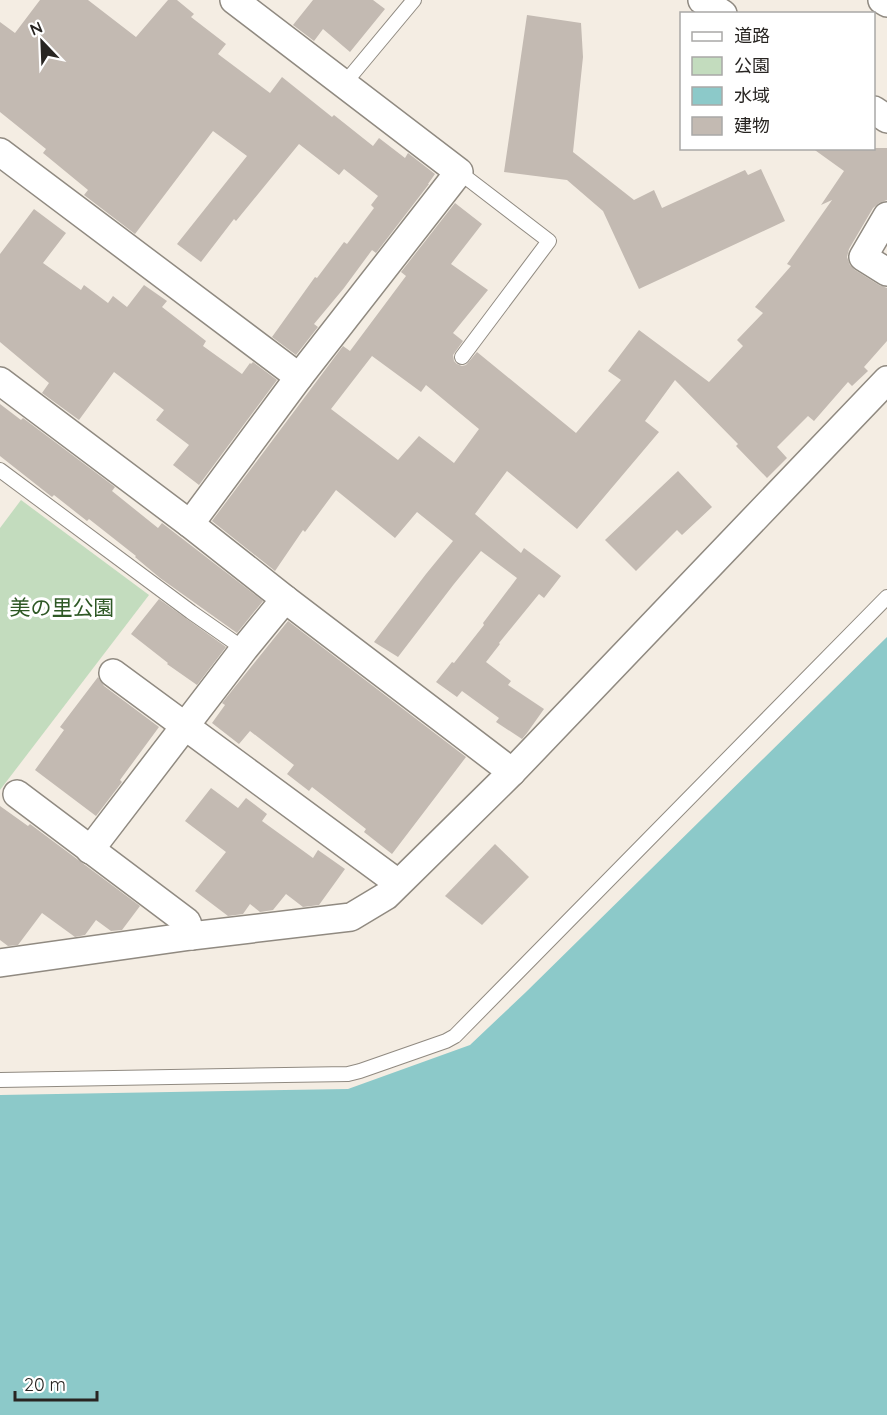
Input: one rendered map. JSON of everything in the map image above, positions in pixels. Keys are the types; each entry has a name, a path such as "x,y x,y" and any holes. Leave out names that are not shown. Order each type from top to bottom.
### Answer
{"street":[{"path":"190,524 299,377 459,172 234,0"},
{"path":"702,0 720,12"},
{"path":"882,0 887,3"},
{"path":"0,152 299,377"},
{"path":"887,216 863,257 887,272"},
{"path":"0,963 192,936 351,917 386,896 512,772 887,380"},
{"path":"0,381 512,772"},
{"path":"90,850 285,599"},
{"path":"113,673 398,884"},
{"path":"17,794 187,922 192,936"}],"lane":[{"path":"344,84 414,0"},
{"path":"459,172 549,242 462,357"},
{"path":"0,470 244,649"},
{"path":"0,1080 348,1074 446,1041 463,1029 887,597"}],"green space":[{"name":"美の里公園","path":"21,500 149,595 0,790 0,528"}],"water":[{"path":"887,637 887,1415 0,1415 0,1095 348,1089 470,1045"}],"building":[{"path":"40,0 88,0 136,37 168,0 177,0 194,14 191,17 226,44 218,54 270,93 282,77 373,146 379,138 405,158 408,153 435,174 376,253 372,250 314,324 318,327 296,355 272,337 315,277 317,278 344,242 347,244 374,208 371,205 378,196 344,169 339,175 299,144 236,221 234,219 201,262 177,244 247,156 213,131 135,234 84,195 88,190 43,153 46,149 0,112 0,22 15,33"},
{"path":"313,0 373,0 385,9 350,52 323,29 314,41 293,25"},
{"path":"527,15 581,23 583,57 573,152 634,200 654,190 662,208 745,170 748,175 761,169 785,221 639,289 603,211 567,180 504,172"},
{"path":"887,148 887,200 873,208 849,249 847,257 855,270 887,288 887,341 864,367 868,371 852,386 848,382 814,421 808,416 777,447 787,458 767,478 736,446 738,444 675,380 645,421 659,432 577,529 507,471 475,514 521,553 524,548 561,576 544,598 539,594 486,662 511,681 508,685 544,709 522,739 496,722 499,718 462,691 457,697 436,682 484,625 483,623 517,578 481,551 398,657 374,642 453,541 417,512 395,538 336,490 305,532 303,530 275,571 212,521 343,346 350,351 406,276 401,272 455,203 482,224 451,264 488,290 453,333 463,341 453,355 454,361 462,366 466,365 477,352 576,433 621,380 608,371 639,330 709,382 743,346 737,340 763,313 755,307 791,266 787,264 832,200 821,205 844,171 815,150","holes":["372,356 421,392 426,385 479,429 454,463 419,436 398,460 331,409"]},
{"path":"34,209 66,233 43,263 81,290 84,285 108,303 113,296 127,307 144,285 167,301 162,307 206,341 203,346 242,374 253,362 277,380 199,485 173,465 189,445 156,420 164,410 114,372 79,420 42,393 49,383 0,342 0,254"},
{"path":"0,404 21,420 23,418 115,487 112,491 158,528 162,523 263,601 237,633 160,578 89,519 87,521 54,495 52,497 0,456"},
{"path":"678,471 712,507 682,535 677,530 636,571 605,540"},
{"path":"159,599 226,647 197,685 131,634"},
{"path":"288,621 466,757 392,854 364,832 366,829 312,787 309,791 287,774 294,765 250,731 239,744 212,723 225,705 222,703"},
{"path":"98,677 104,686 159,727 96,816 35,770 64,730 60,727"},
{"path":"211,788 238,808 246,798 267,814 262,821 313,858 318,850 345,869 319,905 303,907 286,894 273,910 260,912 250,904 243,914 228,916 195,891 226,852 185,821"},
{"path":"0,806 28,826 30,824 140,906 122,930 111,931 96,920 85,935 75,937 42,913 18,945 8,946 0,940"},
{"path":"495,844 529,877 482,925 445,896"}]}
